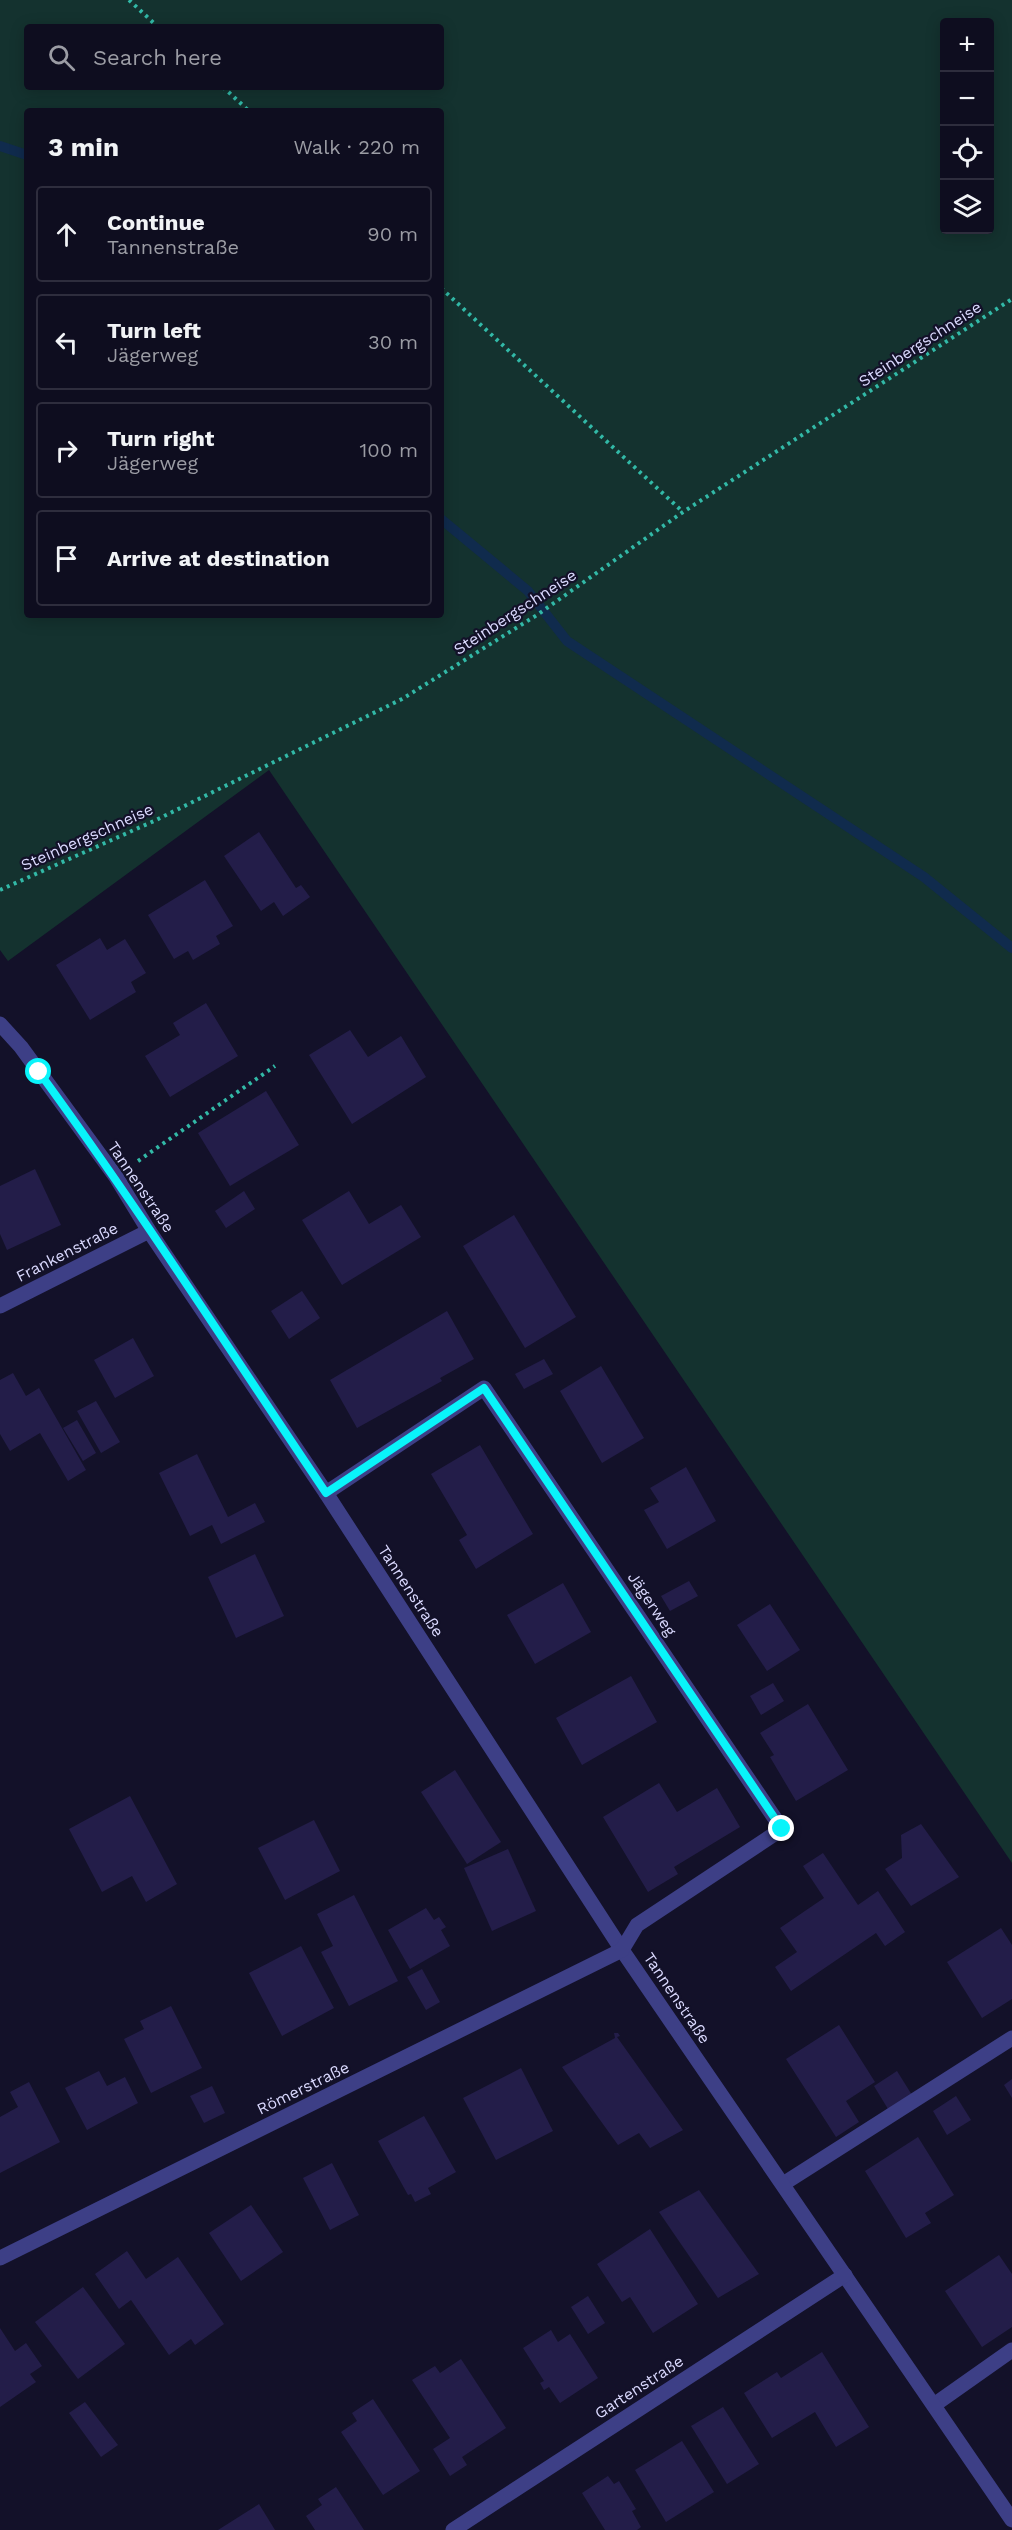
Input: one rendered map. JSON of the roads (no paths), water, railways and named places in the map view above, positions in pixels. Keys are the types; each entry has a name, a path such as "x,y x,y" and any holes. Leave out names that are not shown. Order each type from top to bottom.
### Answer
{"street":[{"name":"Tannenstraße","path":"0,1024 21,1047 116,1177 149,1231 326,1493 622,1950 1012,2520"},
{"name":"Frankenstraße","path":"0,1306 149,1231"},
{"name":"Jägerweg","path":"326,1493 484,1388 782,1829 637,1925 622,1950"},
{"name":"Römerstraße","path":"0,2258 622,1950"},
{"path":"783,2184 1012,2038"},
{"name":"Gartenstraße","path":"453,2530 845,2275"},
{"path":"934,2405 1012,2350"}],"waterway":[{"path":"0,146 24,154"},
{"path":"444,521 528,591 567,641 924,877 1012,948"}]}
